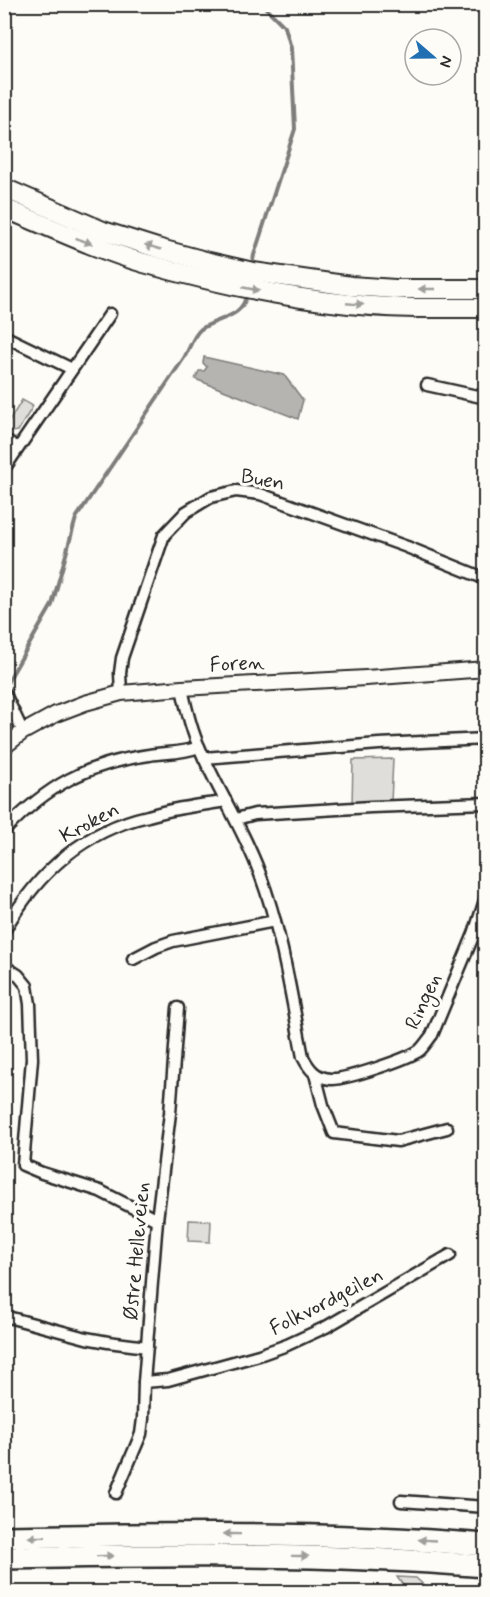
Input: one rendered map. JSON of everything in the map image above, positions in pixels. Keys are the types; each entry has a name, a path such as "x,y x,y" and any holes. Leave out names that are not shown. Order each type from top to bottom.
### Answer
{"highway":[{"path":"4,188 103,231 157,248 207,271"},
{"path":"4,208 78,239 142,262 207,271 298,289 351,304 486,308"},
{"path":"298,289 351,286 486,290"},
{"path":"4,1537 274,1535 486,1545"},
{"path":"4,1558 208,1555 323,1557 486,1566"}],"street":[{"path":"4,469 110,314"},
{"path":"4,336 72,369"},
{"path":"427,385 486,398"},
{"path":"4,439 18,448"},
{"name":"Buen","path":"121,693 122,658 164,535 186,512 211,497 236,490 260,494 407,547 486,579"},
{"name":"Foren","path":"4,747 23,732 56,714 121,693 486,669"},
{"path":"182,688 199,747 236,819 260,873 281,942 303,1057 308,1068 315,1074 334,1134 398,1141 447,1128"},
{"path":"4,692 23,732"},
{"path":"204,758 379,744 486,739"},
{"path":"4,831 50,790 72,777 106,764 148,755 185,752 199,747"},
{"name":"Kroken","path":"4,931 38,881 56,863 82,843 113,826 145,816 226,801"},
{"path":"236,819 255,814 486,802"},
{"name":"Ringen","path":"315,1074 329,1079 342,1078 408,1057 421,1049 432,1035 474,934 486,897"},
{"path":"133,959 156,946 173,941 275,921"},
{"path":"4,966 18,975 27,986 30,1004 32,1059 23,1165 100,1191 157,1220"},
{"name":"Østre Helleveien","path":"116,1493 141,1434 144,1419 144,1382 157,1220 170,1113 178,1008"},
{"name":"Folkvordgeilen","path":"144,1382 168,1380 260,1355 287,1345 326,1327 450,1255"},
{"path":"4,1316 86,1338 147,1347"},
{"path":"402,1501 486,1507"}],"shaded area":[{"path":"204,357 284,375 303,400 298,419 195,379 199,371 204,371 207,367 203,363"},
{"path":"22,400 33,406 18,431 12,432 5,428"},
{"path":"393,759 391,802 352,806 353,760"},
{"path":"189,1220 211,1221 210,1242 188,1241"},
{"path":"397,1577 416,1578 427,1588 476,1592 408,1592"}],"waterway":[{"path":"252,266 295,129 291,48 285,27 262,4"},
{"path":"4,688 52,605 76,518 184,358 198,332 235,313 247,294"}]}
